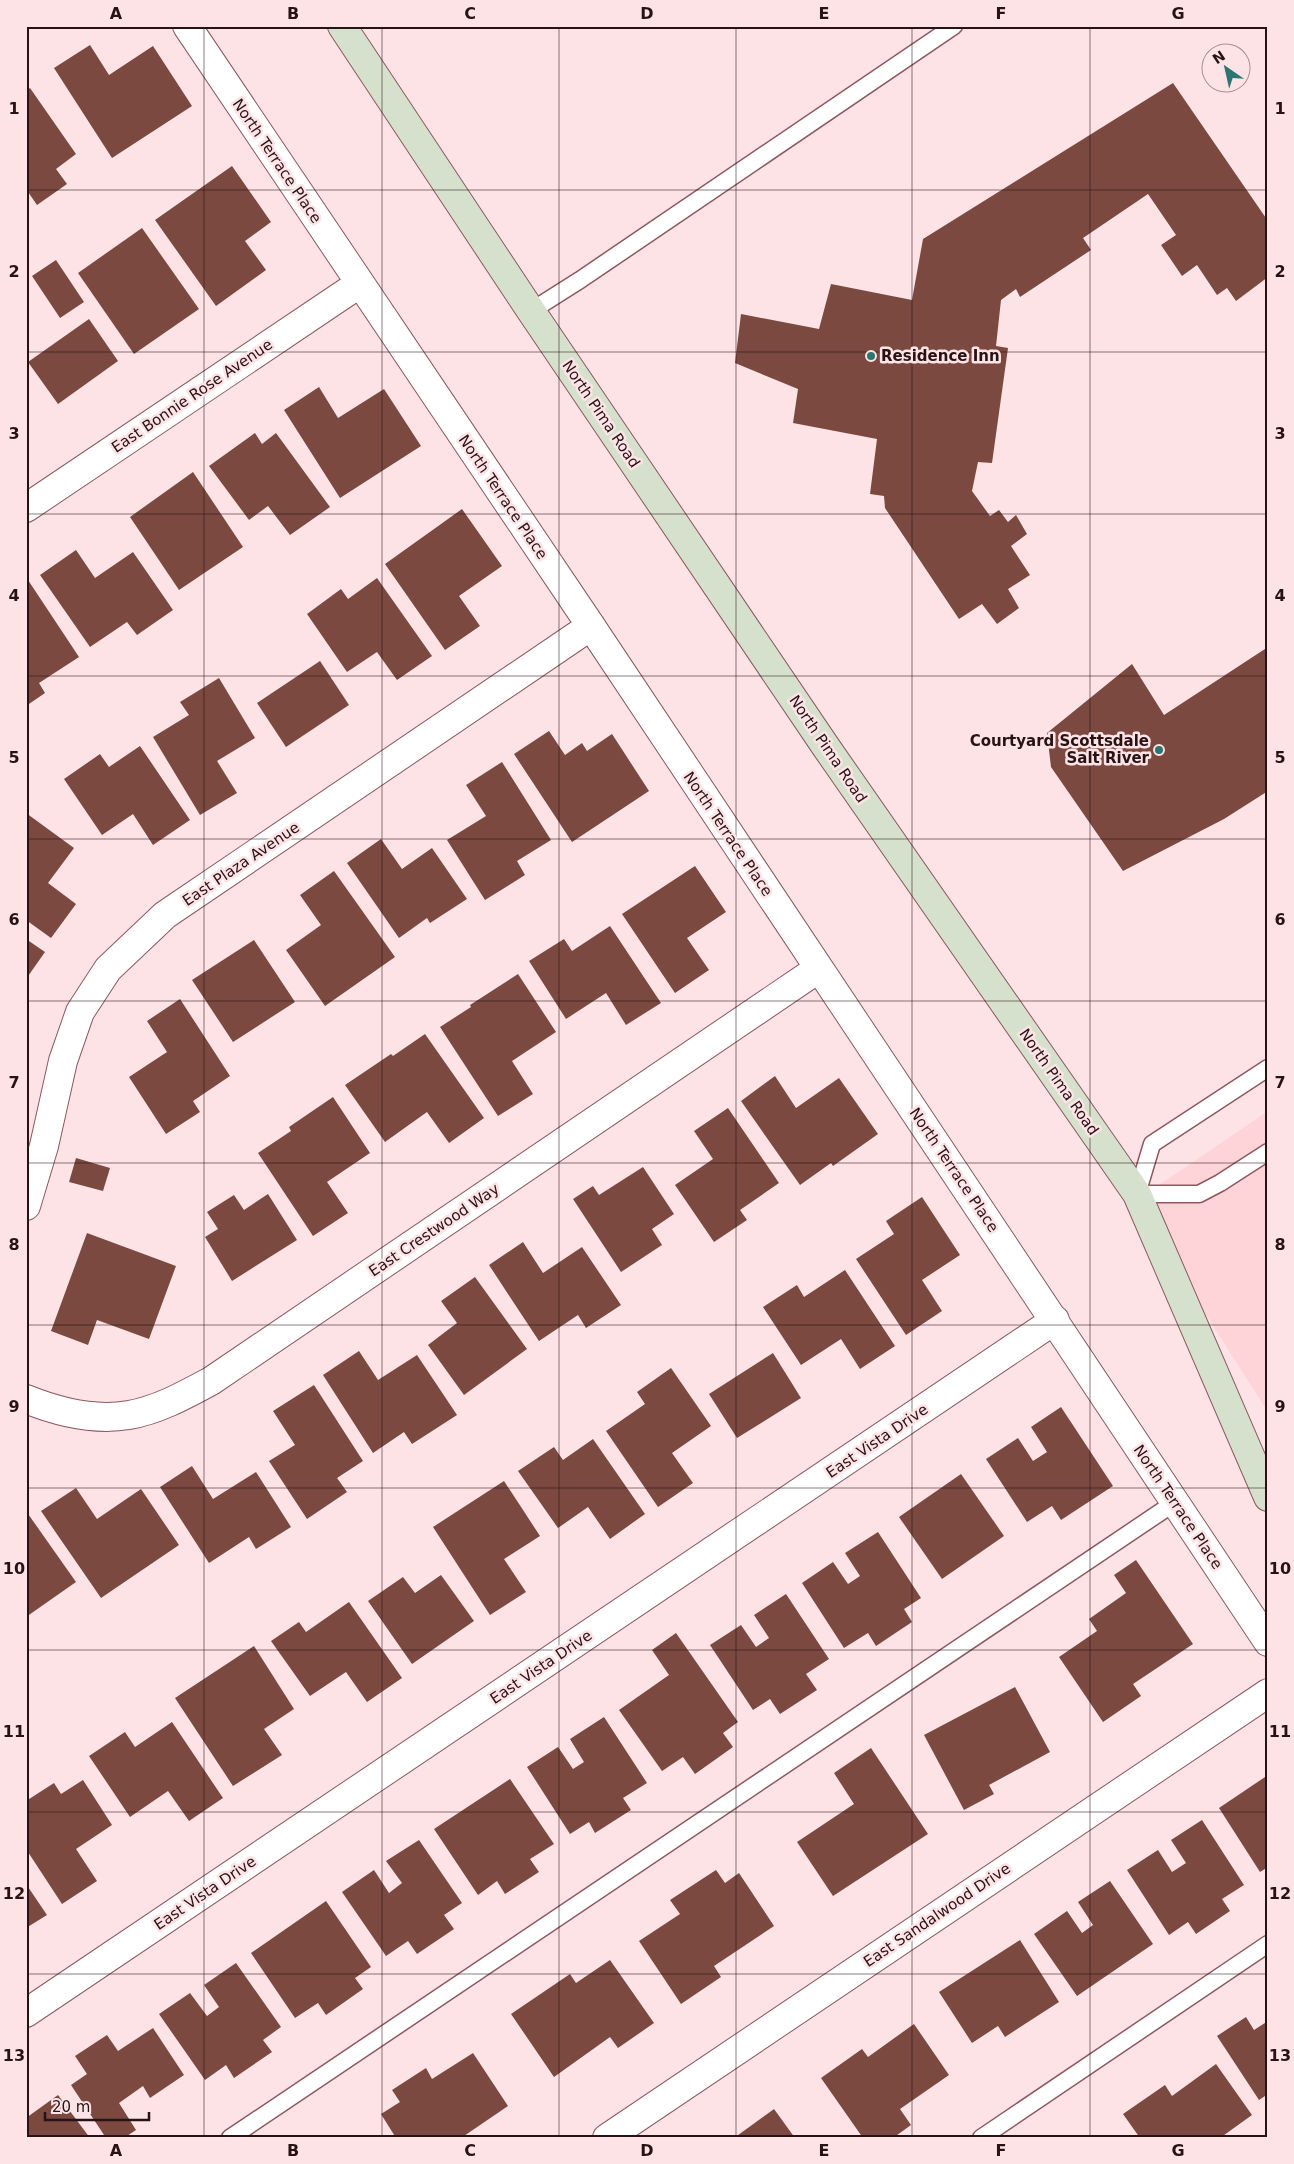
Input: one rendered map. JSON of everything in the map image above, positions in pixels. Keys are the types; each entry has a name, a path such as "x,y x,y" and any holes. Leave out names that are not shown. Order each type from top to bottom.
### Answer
{"main road":[{"name":"North Pima Road","path":"342,26 531,311 820,739 1137,1194 1268,1497"}],"street":[{"name":"North Terrace Place","path":"187,26 591,626 1268,1642"},
{"name":"East Bonnie Rose Avenue","path":"26,508 359,284"},
{"name":"East Plaza Avenue","path":"26,1206 44,1146 68,1045 80,1012 108,969 165,915 591,626"},
{"name":"East Crestwood Way","path":"26,1399 52,1409 89,1416 128,1416 168,1404 211,1381 818,969"},
{"name":"East Vista Drive","path":"26,2013 1055,1320"},
{"name":"East Sandalwood Drive","path":"607,2138 1268,1693"}],"lane":[{"path":"531,311 580,280 954,26"},
{"path":"1268,1068 1152,1144 1137,1194 1199,1194 1220,1183 1268,1152"},
{"path":"230,2138 1174,1503"},
{"path":"981,2138 1268,1944"}],"shaded area":[{"path":"1268,1111 1268,1412 1134,1202"}],"building":[{"path":"90,45 109,75 153,46 192,106 112,158 54,68"},
{"name":"Residence Inn","path":"1173,83 1268,221 1268,277 1236,301 1227,288 1217,295 1197,265 1182,276 1161,245 1176,235 1148,194 1083,238 1091,250 1020,297 1016,289 1001,300 996,346 1008,348 992,463 978,462 972,491 990,516 999,510 1008,522 1016,515 1027,534 1011,546 1030,575 1008,589 1019,608 997,624 982,604 959,619 885,508 884,496 870,494 877,439 793,423 798,389 735,363 741,314 819,329 831,284 912,300 923,239"},
{"path":"30,88 76,154 56,169 67,184 37,205 26,189 26,91"},
{"path":"232,166 271,222 245,241 266,270 216,306 155,220"},
{"path":"142,228 199,309 134,354 78,273"},
{"path":"56,260 84,302 60,318 32,276"},
{"path":"89,319 118,361 58,404 28,362"},
{"path":"319,387 338,418 384,389 421,446 340,498 284,410"},
{"path":"255,433 262,444 276,433 330,507 290,535 268,506 249,520 209,466"},
{"path":"193,472 243,547 179,590 130,517"},
{"path":"462,509 502,566 459,596 480,626 445,650 385,564"},
{"path":"76,550 95,578 133,552 173,610 137,635 127,622 90,647 40,575"},
{"path":"377,578 432,656 397,680 377,652 347,672 307,614 341,589 348,599"},
{"path":"26,580 28,580 79,657 39,683 45,693 26,706"},
{"name":"Courtyard Scottsdale Salt River","path":"1268,647 1268,791 1224,819 1123,871 1051,767 1047,733 1132,664 1164,715"},
{"path":"320,661 349,705 286,747 257,703"},
{"path":"219,678 255,738 217,761 237,793 200,815 153,737 189,715 180,702"},
{"path":"549,731 565,755 582,743 587,751 612,734 649,791 572,842 514,754"},
{"path":"140,746 190,820 153,845 133,814 102,835 64,779 100,754 109,767"},
{"path":"502,762 551,840 517,861 525,875 485,900 447,840 486,816 466,785"},
{"path":"26,813 74,848 48,883 76,904 51,938 26,920"},
{"path":"381,839 402,869 432,848 467,899 430,923 427,918 399,938 347,863"},
{"path":"695,866 726,912 687,938 709,970 675,993 622,914"},
{"path":"334,871 395,957 325,1006 286,950 321,925 300,895"},
{"path":"610,926 661,1003 626,1025 606,993 566,1019 529,961 564,939 572,951"},
{"path":"26,939 45,952 26,979"},
{"path":"254,940 295,1002 233,1042 192,980"},
{"path":"518,974 556,1032 512,1061 533,1094 498,1116 440,1027"},
{"path":"180,999 230,1076 193,1101 200,1112 166,1134 129,1077 167,1052 147,1021"},
{"path":"425,1034 484,1118 449,1143 427,1112 385,1142 345,1085"},
{"path":"775,1076 796,1108 839,1078 878,1134 833,1166 831,1163 800,1185 741,1101"},
{"path":"333,1097 370,1153 327,1182 348,1213 313,1236 258,1153 291,1131 289,1127"},
{"path":"728,1108 779,1183 740,1210 747,1220 714,1242 675,1185 713,1159 694,1131"},
{"path":"76,1158 110,1168 103,1191 69,1182"},
{"path":"643,1167 674,1214 652,1229 662,1245 621,1272 573,1199 593,1186 599,1195"},
{"path":"268,1194 297,1240 232,1281 205,1237 218,1229 207,1212 234,1195 244,1210"},
{"path":"922,1197 960,1255 922,1280 942,1311 906,1335 856,1259 894,1234 886,1221"},
{"path":"87,1233 176,1266 149,1339 97,1320 88,1345 51,1331"},
{"path":"523,1242 543,1273 582,1247 621,1305 586,1328 578,1315 539,1341 489,1265"},
{"path":"845,1270 895,1346 860,1369 841,1339 801,1365 763,1307 797,1285 804,1297"},
{"path":"475,1277 527,1349 464,1395 428,1345 457,1323 441,1301"},
{"path":"359,1351 378,1380 417,1355 457,1415 412,1444 404,1432 373,1453 323,1375"},
{"path":"773,1353 801,1398 737,1438 709,1394"},
{"path":"671,1368 711,1426 672,1453 693,1483 658,1507 606,1431 645,1404 637,1392"},
{"path":"314,1385 363,1461 337,1478 347,1492 307,1519 269,1461 295,1445 273,1411"},
{"path":"1061,1407 1113,1486 1061,1520 1052,1506 1027,1522 986,1459 1018,1438 1033,1461 1047,1452 1031,1427"},
{"path":"593,1439 645,1514 610,1539 588,1507 558,1528 518,1471 554,1447 563,1460"},
{"path":"192,1466 213,1499 256,1472 291,1527 256,1549 249,1537 209,1563 160,1487"},
{"path":"961,1474 1004,1536 942,1579 899,1517"},
{"path":"504,1481 540,1536 504,1559 526,1592 490,1615 433,1527"},
{"path":"76,1488 97,1519 141,1489 179,1545 101,1598 41,1511"},
{"path":"26,1511 76,1582 26,1617"},
{"path":"878,1532 921,1598 904,1609 912,1622 876,1646 868,1633 844,1648 802,1583 833,1562 848,1584 860,1576 845,1553"},
{"path":"1136,1560 1193,1644 1133,1684 1141,1696 1103,1722 1059,1657 1097,1631 1089,1619 1126,1593 1114,1575"},
{"path":"441,1575 474,1621 412,1664 368,1601 403,1577 415,1593"},
{"path":"786,1594 829,1659 806,1674 817,1690 780,1714 770,1699 753,1710 710,1645 741,1625 756,1647 769,1638 754,1615"},
{"path":"349,1602 402,1678 367,1702 346,1672 310,1696 271,1641 299,1622 306,1632"},
{"path":"676,1633 738,1722 723,1733 733,1747 695,1774 683,1757 662,1771 619,1710 669,1675 652,1650"},
{"path":"254,1646 294,1709 264,1729 282,1755 233,1786 175,1698"},
{"path":"1015,1687 1050,1752 989,1785 994,1794 964,1810 924,1735"},
{"path":"604,1717 647,1783 623,1798 631,1810 595,1833 589,1822 570,1834 527,1767 558,1747 573,1769 584,1762 570,1739"},
{"path":"172,1722 223,1798 189,1821 168,1791 130,1817 89,1756 125,1732 135,1747"},
{"path":"871,1748 928,1834 833,1896 797,1842 854,1804 834,1773"},
{"path":"1268,1775 1268,1867 1260,1872 1219,1808"},
{"path":"510,1779 554,1844 530,1859 539,1872 505,1894 497,1881 478,1895 434,1829"},
{"path":"83,1780 112,1825 76,1849 97,1881 62,1904 26,1849 26,1801 54,1783 61,1794"},
{"path":"1202,1820 1244,1885 1222,1899 1230,1911 1196,1934 1188,1922 1169,1935 1127,1870 1158,1850 1172,1872 1186,1863 1171,1840"},
{"path":"419,1840 462,1903 444,1915 454,1929 417,1954 408,1941 386,1956 342,1892 374,1870 389,1893 402,1883 386,1861"},
{"path":"716,1870 725,1883 739,1873 774,1926 714,1966 721,1977 681,2004 639,1941 680,1914 670,1900"},
{"path":"1110,1881 1153,1944 1077,1996 1034,1934 1067,1911 1082,1933 1093,1925 1078,1902"},
{"path":"26,1884 47,1915 26,1928"},
{"path":"326,1901 371,1967 355,1978 363,1989 326,2015 318,2003 295,2018 251,1953"},
{"path":"1020,1940 1059,2002 1005,2037 998,2026 972,2043 939,1992"},
{"path":"610,1960 654,2023 618,2048 610,2037 554,2077 511,2014 570,1974 576,1983"},
{"path":"236,1963 281,2027 263,2040 272,2052 234,2078 226,2065 205,2080 159,2014 190,1993 207,2016 219,2007 204,1985"},
{"path":"1246,2017 1254,2030 1268,2021 1268,2094 1259,2100 1217,2036"},
{"path":"914,2024 949,2075 900,2109 911,2125 893,2138 863,2138 821,2078 862,2049 868,2057"},
{"path":"153,2028 184,2075 150,2098 143,2086 119,2103 136,2130 124,2138 106,2138 71,2085 87,2074 75,2056 107,2035 118,2051"},
{"path":"473,2053 508,2106 461,2138 396,2138 381,2114 400,2102 392,2090 426,2068 432,2079"},
{"path":"1216,2064 1252,2115 1220,2138 1140,2138 1123,2114 1165,2085 1172,2096"},
{"path":"58,2095 90,2138 26,2138 26,2118"},
{"path":"774,2109 795,2138 734,2138"}],"place":[{"name":"Residence Inn","path":"871,356"},
{"name":"Courtyard Scottsdale Salt River","path":"1159,750"}]}
